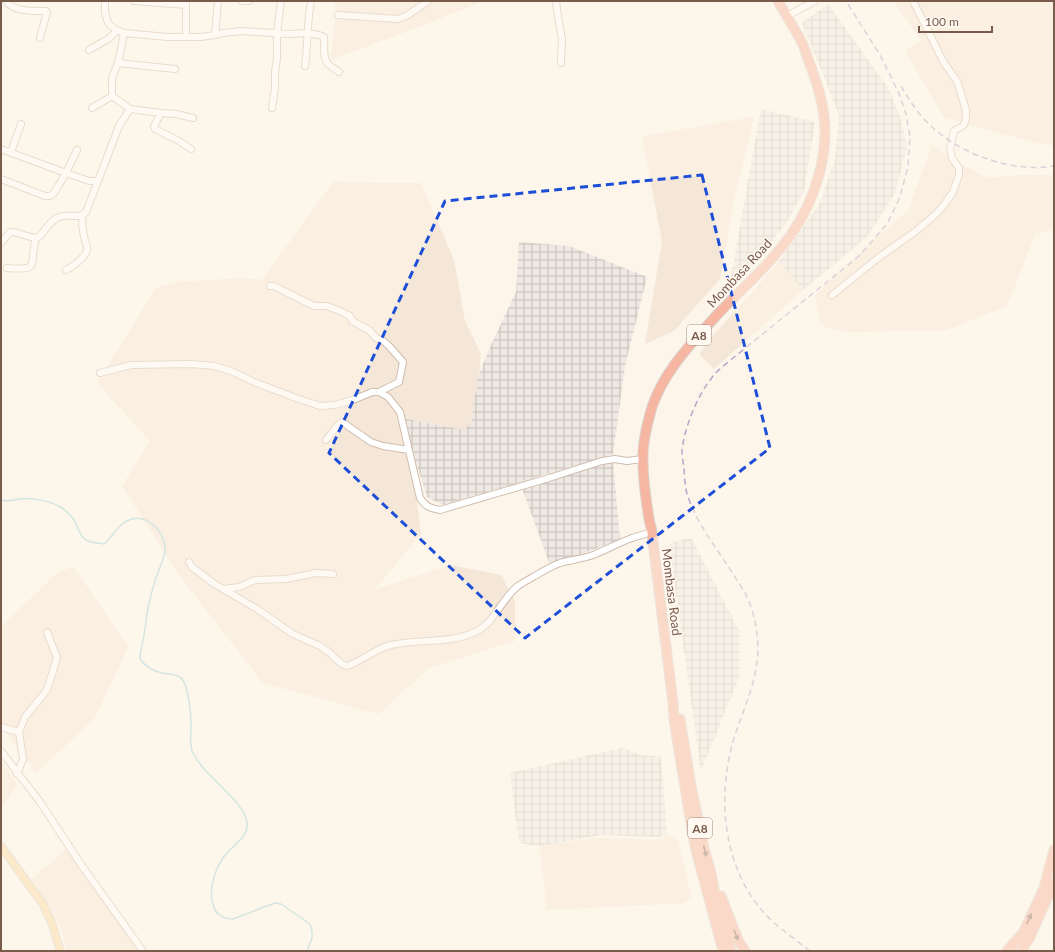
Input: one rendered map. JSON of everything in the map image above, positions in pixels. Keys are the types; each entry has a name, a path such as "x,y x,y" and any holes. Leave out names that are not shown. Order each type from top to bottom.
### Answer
{"highway":[{"name":"Mombasa Road","path":"723,951 697,854 682,771 674,720 642,459 645,436 653,405 670,370 690,344 733,298 766,266 790,237 813,194 820,168 824,142 824,116 817,81 804,46 778,1"},
{"name":"Mombasa Road","path":"673,703 679,718 704,848 731,951"},
{"path":"1007,951 1023,933 1044,888 1054,850"},
{"path":"711,873 738,940 744,951"},
{"path":"1021,951 1030,937 1054,883"}],"main road":[{"path":"1,846 43,904 52,924 60,951"}],"street":[{"path":"6,1 7,4 21,10 47,12 40,38"},
{"path":"105,1 107,20 112,27 120,32 168,37 215,35 233,31 319,35 324,37 324,55 326,62 339,72"},
{"path":"134,1 186,3 186,37"},
{"path":"215,35 218,1"},
{"path":"242,1 249,1"},
{"path":"272,108 275,88 277,34 281,1"},
{"path":"305,66 311,1"},
{"path":"338,15 398,19 414,12 428,1"},
{"path":"556,1 562,39 561,63"},
{"path":"787,16 815,1"},
{"path":"832,295 936,214 949,198 960,175 959,168 952,158 950,149 954,131 964,124 966,117 964,102 957,81 944,63 916,2"},
{"path":"89,50 120,32"},
{"path":"112,96 112,78 120,56 120,32"},
{"path":"118,62 175,69"},
{"path":"92,108 112,96"},
{"path":"112,96 130,109 176,114 193,118"},
{"path":"66,270 82,258 88,249 82,230 83,215 86,212 119,126 130,109"},
{"path":"160,113 154,126 155,129 191,149"},
{"path":"11,152 21,124"},
{"path":"1,149 89,181 98,181"},
{"path":"1,179 45,196 50,196 54,193 66,173 77,150"},
{"path":"7,268 22,269 29,268 32,265 32,253 36,238 39,237 58,217 83,215"},
{"path":"1,243 12,231 36,238"},
{"path":"100,373 131,365 191,364 214,366 231,371 254,382 320,406 335,405 353,400 372,392 379,392 399,382 402,362 389,346 382,340 376,338 369,330 342,312 327,306 314,306 274,286 270,286"},
{"path":"379,392 388,397 400,412 420,498 425,505 440,510 602,461 615,459 627,461 642,459"},
{"path":"326,440 342,422 371,442 383,446 409,450"},
{"path":"189,562 192,567 213,583 257,609 293,634 330,652 342,664 347,666 354,664 389,645 450,638 477,631 484,627 518,586 550,567 560,563 590,556 632,538 652,532"},
{"path":"224,589 239,587 255,580 286,579 316,573 334,574"},
{"path":"17,774 23,759 19,732 25,717 47,690 57,658 47,632"},
{"path":"1,727 19,732"},
{"path":"1,751 17,774 40,802 82,866 143,951"}],"highlighted area":[{"path":"702,175 770,448 525,638 329,453 445,201"}],"shaded area":[{"path":"334,1 483,1 331,60 337,10"},
{"path":"893,1 1054,1 1054,145 1047,145 944,117 905,51 921,40"},
{"path":"828,4 889,89 900,117 907,147 895,193 867,237 803,290 779,262 820,203 835,159 839,116 802,23"},
{"path":"761,109 815,122 804,191 786,223 755,263 734,286 730,283"},
{"path":"754,117 734,201 720,279 674,331 645,344 662,242 642,136"},
{"path":"932,145 956,162 988,178 1017,175 1054,175 1054,228 1035,235 1007,306 946,330 848,332 826,328 819,321 815,295 887,228 908,211"},
{"path":"333,182 421,183 454,260 465,321 481,354 472,420 465,430 394,416 402,420 415,486 421,534 374,590 451,565 501,575 515,601 515,641 429,668 379,714 263,683 182,579 122,486 150,441 97,383 156,288 178,282 241,278 262,280"},
{"path":"519,242 569,246 647,277 625,366 613,454 443,505 427,497 402,418 465,430 472,420 474,397 477,390 477,378 516,292"},
{"path":"779,262 803,290 714,369 699,354 710,339"},
{"path":"613,461 620,540 550,565 522,488"},
{"path":"691,538 739,631 739,677 701,771 669,543"},
{"path":"74,567 128,647 95,718 36,773 1,725 1,627 58,572"},
{"path":"622,748 642,755 661,757 667,834 659,837 600,835 539,846 519,843 510,773"},
{"path":"1,761 17,784 1,810"},
{"path":"667,834 678,840 691,896 685,903 547,910 539,846 599,838 661,840"},
{"path":"67,848 138,948 133,951 68,951 57,918 32,879"}],"waterway":[{"path":"1,500 8,501 35,499 58,506 72,517 84,539 95,543 104,544 122,524 132,519 139,518 146,520 157,529 164,542 165,552 147,611 140,659 152,670 175,675 182,679 189,702 191,743 193,753 204,769 238,804 247,822 244,836 227,853 216,870 212,884 214,908 220,915 233,919 275,903 281,904 310,924 312,938 307,951"}],"railway":[{"path":"810,951 767,916 752,897 740,876 732,854 727,830 725,806 726,782 729,758 735,735 755,673 758,648 755,620 746,594 707,534 691,504 686,490 682,451 685,433 696,403 713,376 722,367 859,256 887,224 900,197 908,166 910,137 906,114 900,96 880,55 846,1"},
{"path":"901,86 924,119 940,134 954,144 986,159 1004,164 1021,167 1054,166"}]}
